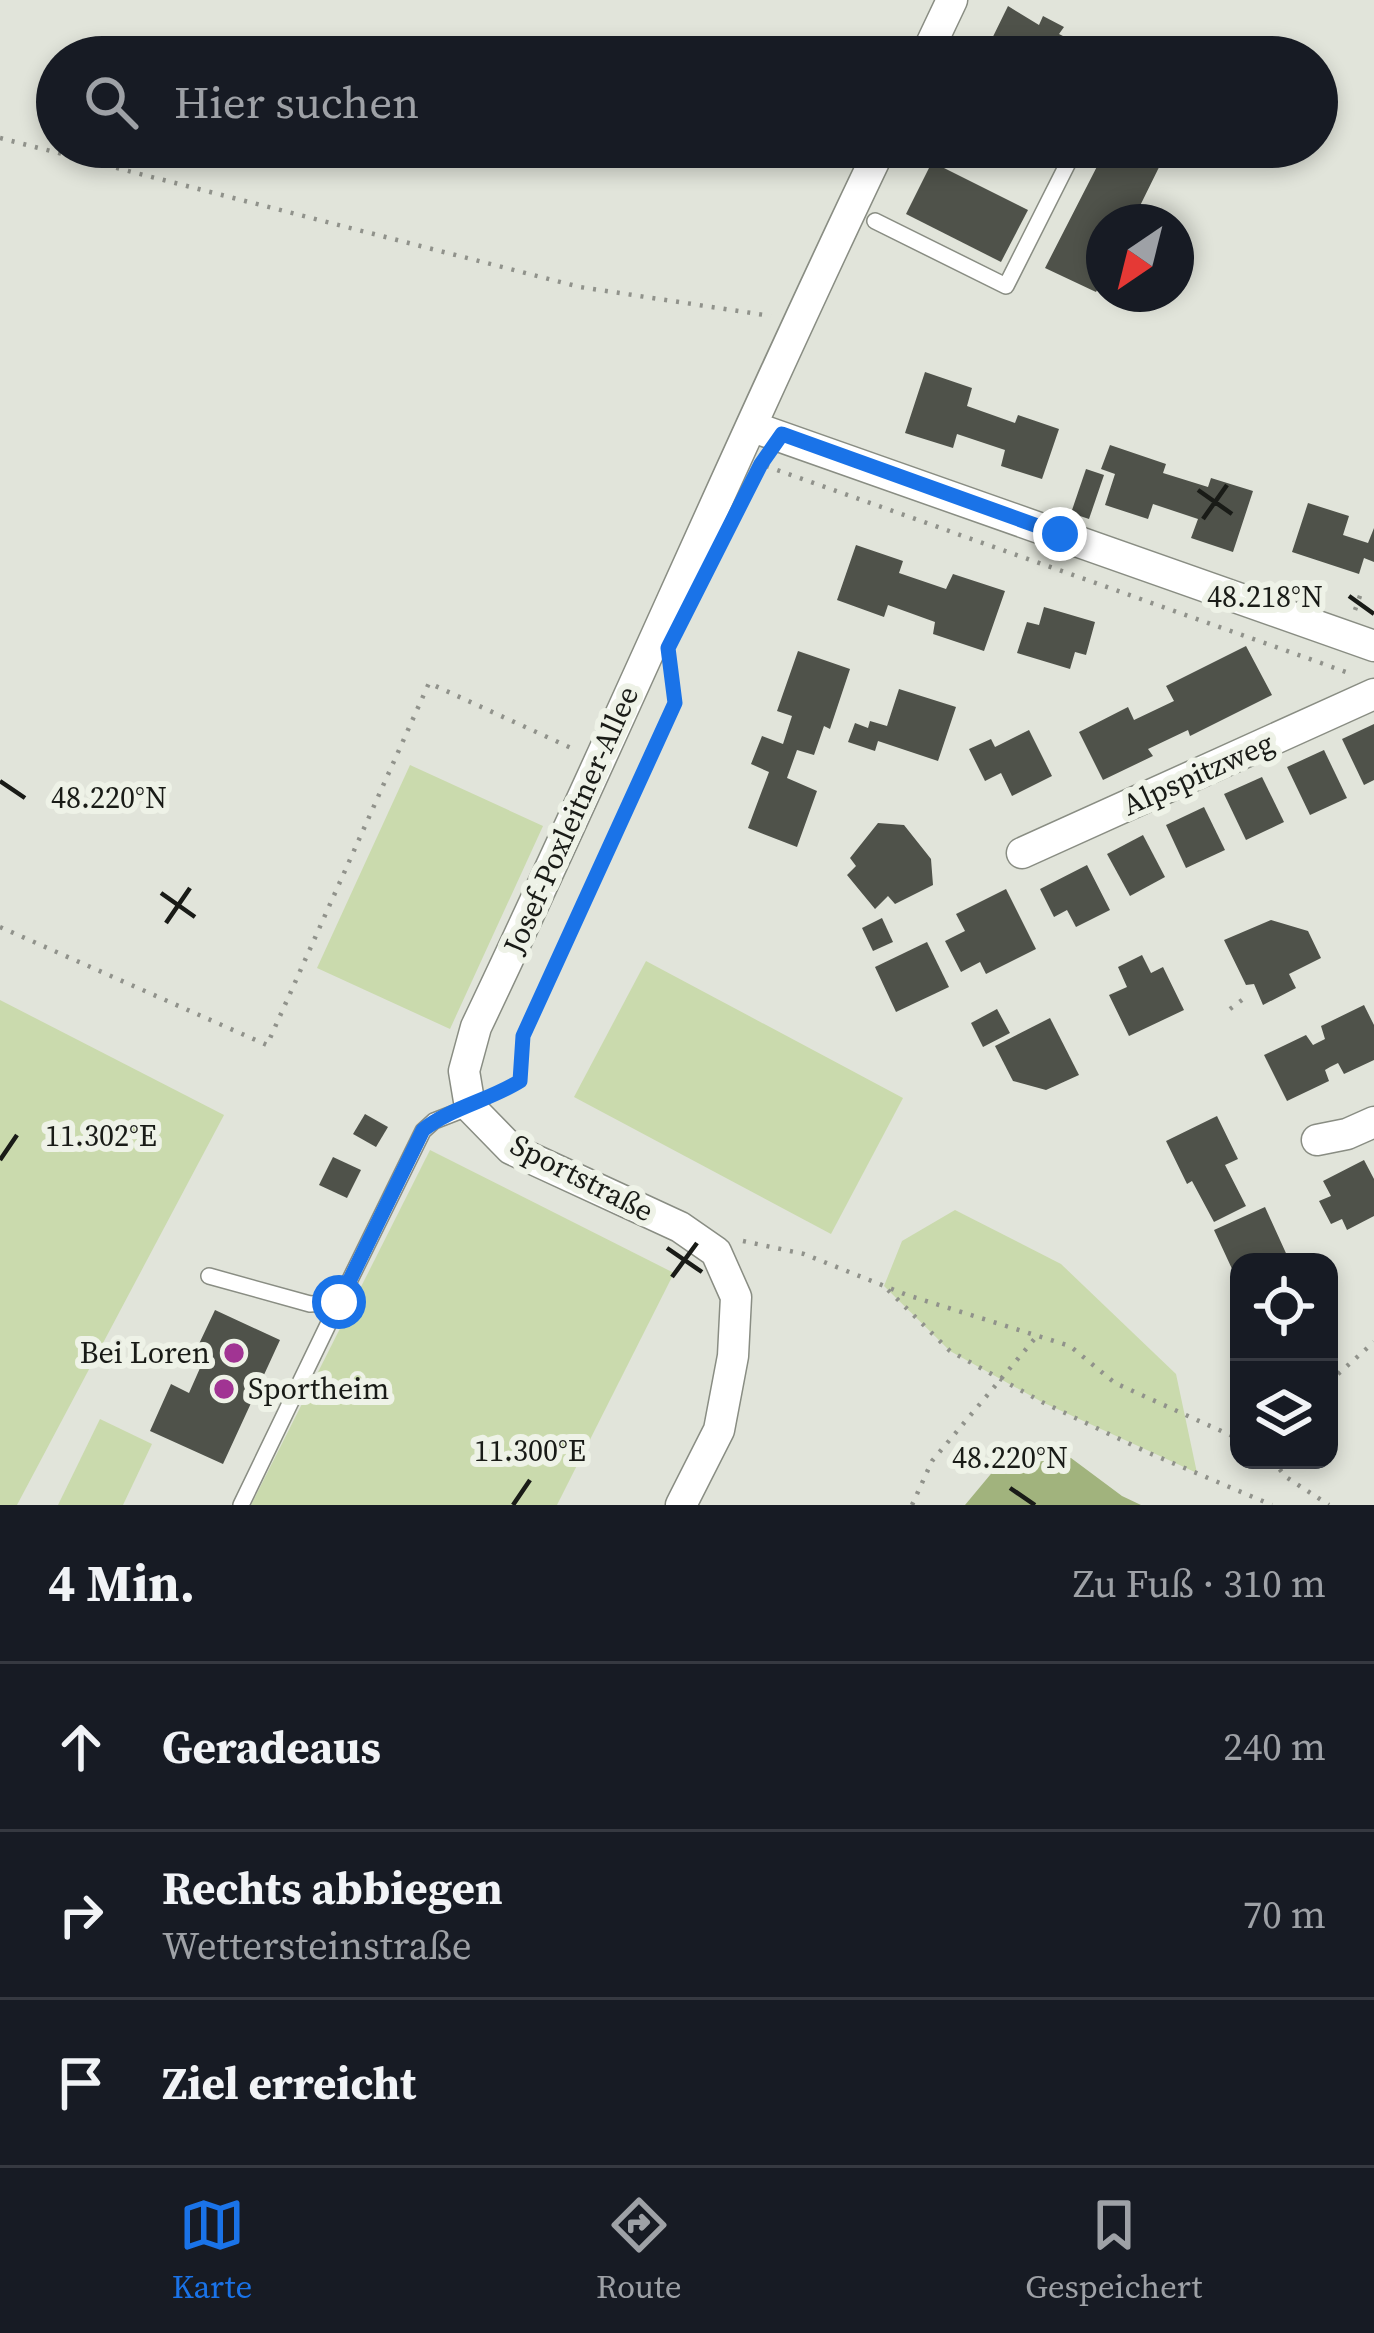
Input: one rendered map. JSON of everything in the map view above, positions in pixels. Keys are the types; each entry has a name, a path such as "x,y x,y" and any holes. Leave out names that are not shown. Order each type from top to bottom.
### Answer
{"street":[{"path":"935,36 952,0"},
{"name":"Josef-Poxleitner-Allee","path":"470,1107 464,1071 476,1027 598,761 767,430 798,320 871,168"},
{"path":"767,430 1374,646"},
{"name":"Alpspitzweg","path":"1022,853 1364,685"},
{"name":"Sportstraße","path":"470,1107 511,1149 680,1227 716,1252"},
{"path":"1317,1140 1348,1134 1374,1122"},
{"path":"681,1505 719,1430 733,1356 736,1298 716,1252"}],"lane":[{"path":"875,220 1006,286 1065,168"},
{"path":"241,1505 423,1130 470,1107"},
{"path":"209,1276 310,1304 339,1302"}],"path":[{"path":"0,138 36,147"},
{"path":"117,168 580,287 798,320"},
{"path":"767,430 761,464 1364,685"},
{"path":"470,1107 520,1081 523,1036 675,703 670,666"},
{"path":"0,928 267,1045 429,683 598,761"},
{"path":"1230,1009 1242,1000"},
{"path":"716,1252 740,1240 804,1254 884,1286 1070,1346 1115,1383 1230,1435"},
{"path":"884,1286 950,1351 1149,1453 1272,1505"},
{"path":"912,1505 932,1461 1037,1336"},
{"path":"1338,1374 1374,1342"},
{"path":"1279,1469 1329,1505"}],"shaded area":[{"path":"410,765 543,826 450,1029 317,968"},
{"path":"646,961 903,1098 831,1234 574,1097"},
{"path":"0,1000 224,1115 17,1505 0,1505"},
{"path":"430,1150 674,1273 557,1505 251,1505"},
{"path":"955,1210 1061,1264 1176,1374 1197,1473 1042,1402 950,1351 884,1286 902,1241"},
{"path":"100,1419 152,1444 123,1505 58,1505"},
{"path":"1031,1455 1071,1458 1141,1505 965,1505 995,1469"}],"building":[{"path":"1008,6 1039,25 1043,16 1064,27 1059,34 1063,36 993,36"},
{"path":"929,168 944,168 1028,210 1001,262 906,214"},
{"path":"1096,168 1159,168 1141,204 1086,204 1086,287 1045,268"},
{"path":"925,372 972,388 967,406 1015,423 1018,415 1059,429 1042,479 1001,466 1005,450 957,434 953,448 905,433"},
{"path":"1110,445 1166,464 1163,473 1208,487 1211,478 1253,491 1233,552 1191,538 1198,519 1153,504 1148,519 1105,505 1115,474 1101,469"},
{"path":"1086,469 1104,475 1089,519 1071,513"},
{"path":"1308,503 1349,516 1343,535 1368,543 1374,528 1374,562 1364,558 1359,574 1292,552"},
{"path":"856,545 903,561 899,573 946,589 953,574 1005,591 984,651 933,634 935,622 888,605 884,617 837,600"},
{"path":"1044,607 1095,622 1086,655 1075,652 1070,669 1017,653 1027,622 1039,625"},
{"path":"1246,646 1272,695 1190,736 1188,730 1148,749 1153,756 1103,780 1079,732 1128,707 1134,720 1174,701 1166,686"},
{"path":"798,651 850,669 830,729 824,726 814,755 797,750 787,778 817,791 797,847 748,828 769,772 751,764 762,736 783,744 792,716 777,711"},
{"path":"899,689 956,707 938,761 878,741 875,751 848,742 855,723 868,728 870,721 887,726"},
{"path":"1374,724 1374,780 1364,785 1342,739"},
{"path":"1029,730 1052,776 1012,796 1001,773 985,781 969,749 991,739 995,747"},
{"path":"1324,750 1347,798 1310,815 1287,767"},
{"path":"1262,777 1284,822 1246,840 1224,794"},
{"path":"1204,807 1225,850 1186,868 1166,825"},
{"path":"878,823 904,825 931,859 933,885 895,904 888,896 875,909 847,875 856,866 850,858"},
{"path":"1143,835 1165,877 1130,896 1107,854"},
{"path":"1087,865 1110,910 1076,927 1067,910 1054,917 1040,889"},
{"path":"1006,889 1036,949 986,974 980,962 961,972 945,941 965,931 956,914"},
{"path":"882,918 893,942 873,951 862,928"},
{"path":"1271,920 1308,931 1321,958 1289,974 1296,988 1263,1005 1254,984 1246,985 1224,940"},
{"path":"927,942 949,987 896,1012 875,967"},
{"path":"1142,955 1151,973 1163,967 1184,1010 1129,1036 1109,995 1127,987 1118,967"},
{"path":"1364,1005 1374,1025 1374,1060 1344,1074 1338,1063 1325,1070 1329,1081 1287,1101 1264,1055 1306,1035 1313,1045 1325,1039 1321,1026"},
{"path":"997,1009 1010,1033 983,1047 971,1023"},
{"path":"1050,1018 1079,1075 1046,1090 1013,1081 995,1046"},
{"path":"365,1114 388,1127 376,1147 353,1134"},
{"path":"1217,1116 1238,1159 1225,1165 1246,1206 1214,1222 1192,1181 1187,1184 1166,1141"},
{"path":"333,1157 361,1170 347,1198 319,1185"},
{"path":"1364,1160 1374,1179 1374,1216 1347,1230 1342,1219 1331,1224 1319,1201 1331,1196 1323,1181"},
{"path":"1265,1207 1286,1253 1230,1253 1230,1265 1214,1230"},
{"name":"Sportheim","path":"215,1310 280,1340 223,1464 150,1431 171,1384 189,1393 208,1350 198,1346"}],"place":[{"name":"Bei Loren","path":"234,1353"},
{"name":"Sportheim","path":"224,1389"}],"route":[{"path":"339,1302 423,1130 520,1081 523,1036 675,703 668,648 761,464 782,434 1060,534"}]}
